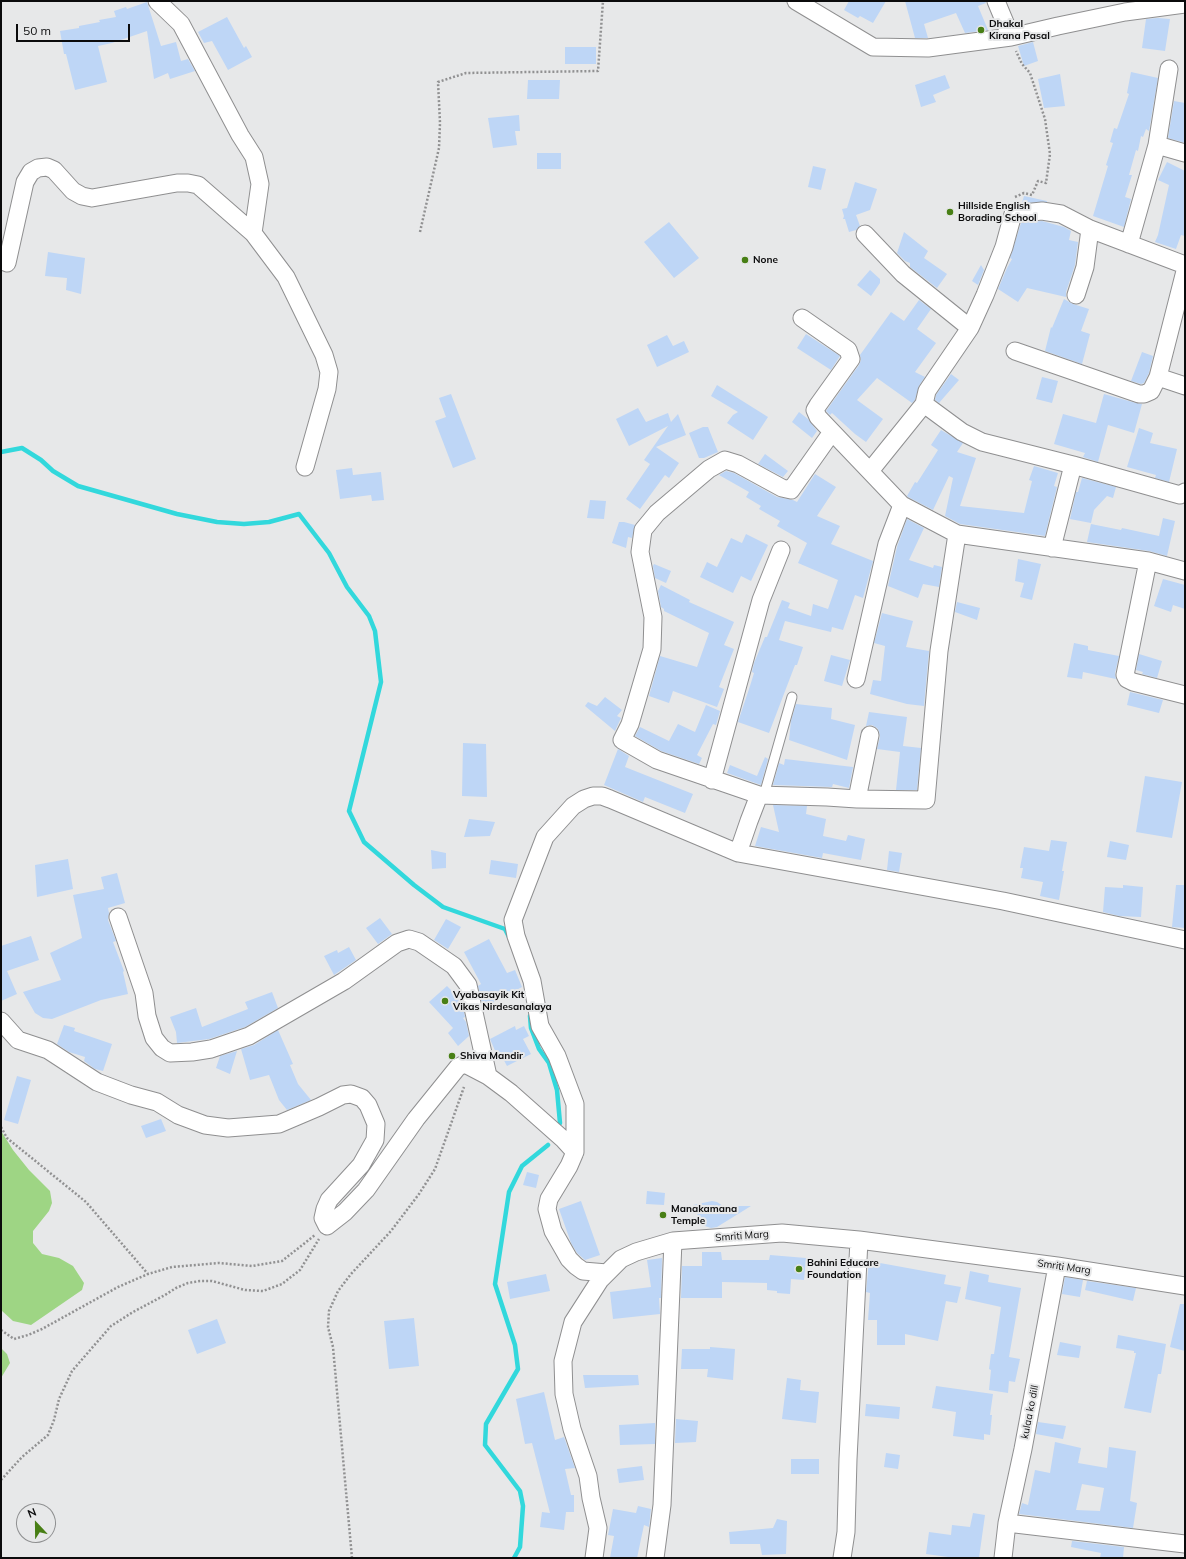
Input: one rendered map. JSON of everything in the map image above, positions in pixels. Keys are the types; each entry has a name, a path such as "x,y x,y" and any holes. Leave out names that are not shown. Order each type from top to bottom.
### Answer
{"street":[{"path":"157,1 180,24 240,135 254,157 260,184 253,233"},
{"path":"796,1 873,47 928,48 1011,37 1058,26 1125,7 1185,4"},
{"path":"996,1 1011,37"},
{"path":"1129,244 1157,145 1169,69"},
{"path":"1157,145 1185,153"},
{"path":"7,263 25,182 31,172 38,168 47,167 54,170 73,191 82,196 92,198 177,183 198,185 253,233 286,277 324,355 329,372 327,389 305,467"},
{"path":"870,471 924,404 927,391 970,328 986,295 1004,247 1013,214 1042,211 1061,214 1090,228 1185,265"},
{"path":"1076,295 1085,267 1090,228"},
{"path":"865,234 903,274 970,328"},
{"path":"1016,351 1139,394 1144,394 1151,391 1158,377 1185,271"},
{"path":"802,318 848,350 851,359 815,410 818,417 902,505 957,534 1148,562 1185,571"},
{"path":"1158,377 1185,386"},
{"path":"924,404 962,432 982,442 1073,465 1180,495 1185,492"},
{"path":"832,432 791,490 782,488 738,464 725,460 709,469 657,513 644,530 640,552 653,617 652,650 630,724 622,740 657,760 712,780 762,795 827,797 857,800 926,800 939,651 957,534"},
{"path":"1052,548 1073,465"},
{"path":"856,679 887,544 902,505"},
{"path":"712,780 761,600 781,550"},
{"path":"1148,562 1125,674 1127,679 1133,682 1185,695"},
{"path":"857,800 870,735"},
{"path":"738,853 748,820 762,795"},
{"path":"607,1273 583,1271 569,1259 553,1231 547,1209 550,1199 569,1166 575,1152 575,1104 557,1056 540,1026 532,981 516,936 513,920 545,837 573,806 584,798 602,796 738,853 1003,901 1185,940"},
{"path":"118,917 144,993 147,1016 154,1038 162,1048 170,1053 211,1049 249,1036 344,981 396,943 409,939 419,942 454,966 468,985 481,1073"},
{"path":"1,1021 18,1040 48,1050 97,1082 131,1096 157,1102 178,1115 205,1125 228,1128 279,1124 343,1095 351,1094 362,1098 368,1105 376,1124 375,1140 361,1165 327,1204 323,1218 327,1226 345,1212 366,1190 416,1119 458,1067 465,1064 481,1073 538,1116 575,1152"},
{"name":"Smriti Marg","path":"594,1558 598,1528 591,1498 588,1476 572,1428 564,1394 563,1361 573,1322 600,1280 621,1259 636,1252 673,1241 782,1233 859,1240 1057,1266 1185,1286"},
{"path":"842,1558 846,1532 848,1459 859,1240"},
{"path":"655,1558 662,1505 673,1241"},
{"name":"kulaa ko dill","path":"1003,1558 1007,1523 1023,1449 1057,1266"},
{"path":"1007,1523 1185,1544"}],"lane":[{"path":"762,795 792,697"}],"path":[{"path":"420,232 439,148 440,123 438,82 466,73 598,71 602,1"},
{"path":"1011,37 1022,64 1030,73 1045,119 1050,154 1046,182 1038,181 1032,195 1024,193 1015,196 1013,214"},
{"path":"352,1558 333,1347 328,1327 329,1311 338,1291 351,1274 391,1231 419,1194 435,1168 463,1089 481,1073"},
{"path":"1,1127 7,1138 86,1202 148,1274"},
{"path":"1,1330 14,1339 28,1335 148,1274 178,1266 219,1263 252,1266 282,1260 327,1226"},
{"path":"1,1480 22,1457 48,1435 54,1420 59,1399 72,1371 111,1326 133,1312 188,1283 212,1281 245,1290 263,1291 282,1284 300,1270 327,1226"}],"green space":[{"path":"1,1131 13,1150 29,1170 50,1191 52,1203 49,1211 33,1231 33,1243 42,1254 59,1258 73,1266 84,1283 82,1290 31,1325 13,1321 1,1310"},
{"path":"1,1348 7,1354 10,1363 1,1378"}],"building":[{"path":"849,1 886,1 873,23 860,16 858,18 844,10"},
{"path":"905,1 985,1 986,3 978,6 988,30 965,33 956,13 924,24 928,38 915,38"},
{"path":"147,2 161,46 176,42 181,61 188,59 195,71 170,79 168,73 154,79 147,31 112,43 98,46 107,82 75,90 66,54 64,54 60,31 79,28 79,26 100,22 99,20 116,17 114,11 126,7 127,9"},
{"path":"227,17 244,48 246,46 252,57 228,70 212,41 204,43 198,32"},
{"path":"1146,19 1170,19 1165,51 1142,48"},
{"path":"1033,42 1038,61 1024,66 1018,46"},
{"path":"565,47 596,47 596,64 565,64"},
{"path":"1131,72 1158,78 1149,131 1146,129 1143,137 1141,136 1138,151 1136,150 1129,175 1132,175 1125,197 1131,199 1124,227 1093,216 1108,166 1106,165 1113,143 1110,142 1114,128 1117,129 1129,94 1127,93"},
{"path":"1060,74 1065,106 1044,108 1038,79"},
{"path":"945,75 950,88 933,95 936,102 921,107 915,85"},
{"path":"528,80 560,80 559,99 527,99"},
{"path":"1174,101 1185,103 1185,143 1168,138"},
{"path":"519,115 520,131 515,131 517,145 493,148 488,118"},
{"path":"537,153 561,153 561,169 537,169"},
{"path":"1167,162 1185,171 1185,236 1181,235 1176,249 1155,242 1158,235 1169,185 1158,180"},
{"path":"813,166 826,169 821,190 808,187"},
{"path":"855,182 877,189 870,210 856,215 860,226 856,230 849,232 845,219 843,219 844,216 842,209 847,208"},
{"path":"1024,196 1047,201 1047,202 1022,203"},
{"path":"1042,221 1064,227 1071,231 1069,240 1078,242 1075,265 1066,292 1066,297 1027,288 1018,302 998,289 1012,259 1010,258 1021,223"},
{"path":"669,222 699,258 674,278 644,242"},
{"path":"904,232 928,251 924,258 947,274 937,288 910,267 910,263 905,261 897,253"},
{"path":"48,252 85,258 81,294 66,290 67,278 45,276"},
{"path":"981,265 984,270 978,285 972,281"},
{"path":"870,270 880,279 880,283 871,296 857,285"},
{"path":"1064,299 1073,304 1089,309 1081,331 1090,334 1082,364 1045,351 1051,327 1052,328"},
{"path":"919,300 931,309 917,329 936,343 915,372 925,377 919,386 915,400 912,403 877,378 857,400 883,419 866,442 832,413 830,415 826,411 859,365 861,360 860,355 891,312 904,321"},
{"path":"806,334 840,356 831,370 797,348"},
{"path":"667,335 673,346 684,341 689,352 657,367 647,345"},
{"path":"1142,352 1153,356 1149,373 1144,383 1141,384 1131,381"},
{"path":"951,374 959,380 939,403 935,400 936,395"},
{"path":"1042,377 1058,381 1052,403 1036,399"},
{"path":"717,385 768,417 753,440 727,423 733,415 738,412 711,396"},
{"path":"451,394 476,459 453,468 435,421 446,417 439,398"},
{"path":"1104,394 1142,404 1134,433 1108,425 1098,462 1083,457 1085,453 1054,444 1063,414 1096,423"},
{"path":"638,408 646,422 668,413 671,422 678,414 686,435 656,447 679,463 669,478 665,475 640,509 626,499 650,464 644,460 668,426 629,446 616,419"},
{"path":"799,412 808,419 817,431 812,438 792,422"},
{"path":"703,427 708,427 718,452 704,458 699,458 689,433"},
{"path":"1139,428 1153,433 1150,443 1177,449 1169,482 1155,478 1156,475 1127,467"},
{"path":"941,430 963,443 957,452 976,458 960,506 1024,513 1032,481 1029,480 1034,466 1058,473 1054,486 1057,487 1045,536 960,524 945,516 953,478 949,476 933,510 907,496 938,450 931,445"},
{"path":"765,454 788,471 783,477 758,464"},
{"path":"352,468 353,475 381,472 384,500 372,501 371,495 340,499 336,470"},
{"path":"726,471 734,473 777,497 797,502 815,474 836,487 817,516 840,526 831,544 873,561 863,598 855,595 843,630 832,627 831,632 785,621 779,640 803,647 769,733 738,722 754,673 752,672 754,663 765,637 767,637 782,600 790,603 788,608 811,616 813,604 828,609 838,580 798,563 807,543 777,526 780,521 759,509 761,506 746,497 749,492 719,475"},
{"path":"1082,478 1116,487 1113,498 1107,496 1094,510 1091,523 1070,519 1076,492 1078,492"},
{"path":"590,500 606,501 604,519 587,518"},
{"path":"1163,518 1175,521 1167,556 1149,551 1087,542 1091,524 1121,530 1122,528 1159,536"},
{"path":"907,519 924,528 909,560 933,568 934,565 942,567 939,587 923,584 918,598 888,586 897,547"},
{"path":"619,522 635,525 632,538 628,537 626,548 612,543"},
{"path":"746,534 768,545 751,581 741,576 733,593 700,577 707,562 717,567 731,538 742,543"},
{"path":"1018,559 1041,564 1032,600 1020,597 1024,583 1015,581"},
{"path":"654,564 671,571 666,583 655,578"},
{"path":"1163,579 1185,585 1185,609 1173,605 1171,612 1154,606"},
{"path":"661,585 690,600 689,602 734,622 724,645 734,649 719,687 724,689 717,707 673,691 669,703 649,696 660,656 697,667 709,633 664,611 661,607 658,591"},
{"path":"957,602 980,608 977,620 955,612"},
{"path":"882,613 913,621 906,647 929,651 924,706 907,704 870,694 873,680 881,681 885,646 874,643"},
{"path":"1074,643 1088,646 1088,650 1119,656 1115,673 1116,679 1083,672 1082,679 1067,677"},
{"path":"1139,654 1162,661 1157,678 1142,674 1143,672 1136,670"},
{"path":"831,655 850,660 842,686 824,681"},
{"path":"1130,692 1163,700 1159,713 1127,705"},
{"path":"605,697 622,710 617,716 621,718 615,731 585,706 588,702 597,706"},
{"path":"796,704 832,708 831,719 855,725 847,760 789,740 791,721"},
{"path":"706,705 720,711 716,725 713,724 697,755 702,758 699,764 661,751 635,736 640,727 669,741 678,724 695,732"},
{"path":"869,712 907,717 903,746 921,748 917,790 896,790 900,752 877,749 880,737 879,731 872,725 866,726"},
{"path":"463,743 486,744 487,797 462,796"},
{"path":"618,749 629,756 625,767 693,794 685,813 645,797 643,802 604,785"},
{"path":"765,757 768,759 761,785 727,773 730,765 757,776"},
{"path":"785,759 853,767 849,788 833,784 832,787 773,785 779,763 784,765"},
{"path":"1145,776 1182,782 1172,838 1136,832"},
{"path":"773,805 807,806 806,814 826,819 823,836 846,841 848,835 865,839 861,860 823,853 822,858 755,846 761,827 779,832"},
{"path":"469,819 495,822 490,836 464,837"},
{"path":"1051,840 1067,842 1059,900 1040,896 1043,882 1021,878 1023,868 1020,868 1024,847 1049,851"},
{"path":"1110,841 1129,845 1126,860 1107,857"},
{"path":"431,850 446,853 446,868 432,869"},
{"path":"889,851 902,853 899,872 887,870"},
{"path":"68,859 73,889 37,897 35,865"},
{"path":"491,860 518,864 516,878 489,874"},
{"path":"117,873 125,903 108,908 108,920 116,941 113,942 124,971 128,994 101,1000 52,1019 43,1018 35,1013 23,992 61,980 50,953 82,938 73,895 104,889 101,877"},
{"path":"1123,885 1143,887 1141,917 1119,916 1103,912 1105,887 1123,888"},
{"path":"1176,885 1185,885 1185,928 1172,927"},
{"path":"380,918 392,934 378,944 366,928"},
{"path":"446,919 461,927 448,949 434,940"},
{"path":"31,936 39,960 7,971 17,994 1,1001 1,946"},
{"path":"489,939 507,973 515,970 522,987 483,1008 478,986 481,984 464,952"},
{"path":"349,947 356,960 334,975 324,956 337,950 338,953"},
{"path":"447,986 456,995 460,994 465,1017 463,1018 466,1022 469,1036 458,1046 448,1033 453,1028 429,1002"},
{"path":"272,992 278,1008 245,1027 209,1039 177,1043 176,1032 170,1017 196,1008 202,1027 248,1009 245,1002"},
{"path":"64,1025 75,1028 74,1031 112,1044 103,1071 95,1069 84,1061 85,1057 69,1052 57,1044"},
{"path":"515,1026 516,1030 524,1026 529,1036 523,1039 531,1054 507,1066 499,1051 496,1053 490,1039"},
{"path":"278,1030 293,1064 290,1065 298,1084 311,1100 287,1110 279,1100 269,1075 250,1080 241,1049 254,1045"},
{"path":"237,1051 230,1074 216,1068 220,1056"},
{"path":"17,1076 31,1080 18,1124 4,1120"},
{"path":"161,1119 166,1131 146,1138 141,1126"},
{"path":"527,1172 539,1175 536,1188 523,1185"},
{"path":"647,1191 665,1193 664,1205 646,1204"},
{"path":"581,1201 600,1255 585,1260 577,1253 571,1243 559,1209"},
{"path":"712,1201 723,1206 751,1206 717,1227 711,1228 705,1226 701,1222 693,1205"},
{"path":"702,1252 721,1252 722,1260 769,1260 770,1255 806,1258 804,1280 791,1279 790,1294 777,1293 777,1291 767,1290 767,1283 722,1282 722,1298 681,1298 682,1266 702,1266"},
{"path":"662,1258 661,1298 659,1298 660,1314 613,1319 610,1292 651,1287 647,1260"},
{"path":"869,1261 946,1275 944,1284 961,1287 957,1303 946,1301 938,1341 905,1334 905,1345 877,1345 877,1320 868,1320 870,1293 866,1292"},
{"path":"970,1271 989,1275 988,1282 1021,1288 1009,1357 1020,1359 1015,1382 1009,1381 1008,1393 989,1390 991,1354 994,1354 1001,1307 965,1299"},
{"path":"546,1274 550,1291 510,1299 507,1282"},
{"path":"1065,1277 1083,1280 1080,1297 1062,1294"},
{"path":"1087,1281 1136,1288 1133,1301 1085,1290"},
{"path":"1180,1304 1185,1304 1185,1351 1170,1347"},
{"path":"414,1318 419,1366 389,1369 384,1321"},
{"path":"217,1319 226,1343 197,1354 188,1330"},
{"path":"1118,1335 1166,1344 1161,1374 1158,1374 1151,1413 1124,1408 1136,1353 1134,1353 1134,1351 1116,1348"},
{"path":"1060,1342 1081,1346 1079,1358 1057,1355"},
{"path":"710,1347 735,1349 733,1380 707,1377 708,1369 681,1369 682,1349 710,1349"},
{"path":"583,1375 638,1375 639,1385 585,1388"},
{"path":"787,1378 801,1380 800,1390 819,1392 816,1423 782,1419"},
{"path":"936,1386 993,1394 990,1415 992,1415 990,1435 984,1434 984,1440 953,1436 956,1412 932,1408"},
{"path":"544,1392 555,1440 564,1437 575,1468 565,1469 571,1495 574,1495 574,1512 566,1512 564,1530 540,1527 542,1512 550,1513 532,1443 525,1444 516,1399"},
{"path":"866,1404 900,1407 899,1419 865,1416"},
{"path":"676,1419 698,1421 696,1442 675,1443"},
{"path":"1038,1422 1066,1426 1063,1439 1036,1434"},
{"path":"655,1423 655,1444 620,1445 619,1425"},
{"path":"1055,1442 1081,1448 1078,1463 1107,1468 1109,1447 1136,1451 1130,1501 1137,1503 1133,1528 1019,1514 1022,1503 1028,1505 1035,1470 1050,1473","holes":["1082,1484 1104,1488 1100,1511 1076,1510"]},
{"path":"886,1453 900,1455 898,1469 884,1467"},
{"path":"791,1459 819,1459 819,1474 791,1474"},
{"path":"642,1466 644,1480 619,1483 617,1469"},
{"path":"638,1506 651,1509 649,1527 644,1525 637,1558 610,1558 614,1536 608,1535 613,1509 636,1513"},
{"path":"973,1513 985,1515 979,1558 948,1558 926,1554 929,1532 951,1535 952,1525 970,1527"},
{"path":"777,1519 787,1521 786,1554 762,1555 760,1544 730,1544 729,1532 773,1528"},
{"path":"1072,1541 1124,1547 1123,1558 1100,1558 1101,1553 1071,1547"}],"waterway":[{"path":"1,452 22,448 41,460 53,471 78,486 177,514 217,522 244,524 269,522 299,514 329,553 347,587 369,616 375,631 381,682 349,811 364,842 414,885 443,907 505,929 509,937"},
{"path":"530,1016 531,1028 539,1049 549,1063 557,1090 560,1123"},
{"path":"514,1558 520,1547 523,1506 520,1491 485,1445 486,1424 518,1369 515,1345 495,1284 509,1192 522,1166 548,1145"}],"place":[{"name":"Dhakal Kirana Pasal","path":"981,30"},
{"name":"Hillside English Borading School","path":"950,212"},
{"name":"None","path":"745,260"},
{"name":"Vyabasayik Kit Vikas Nirdesanalaya","path":"445,1001"},
{"name":"Shiva Mandir","path":"452,1056"},
{"name":"Manakamana Temple","path":"663,1215"},
{"name":"Bahini Educare Foundation","path":"799,1269"}]}
